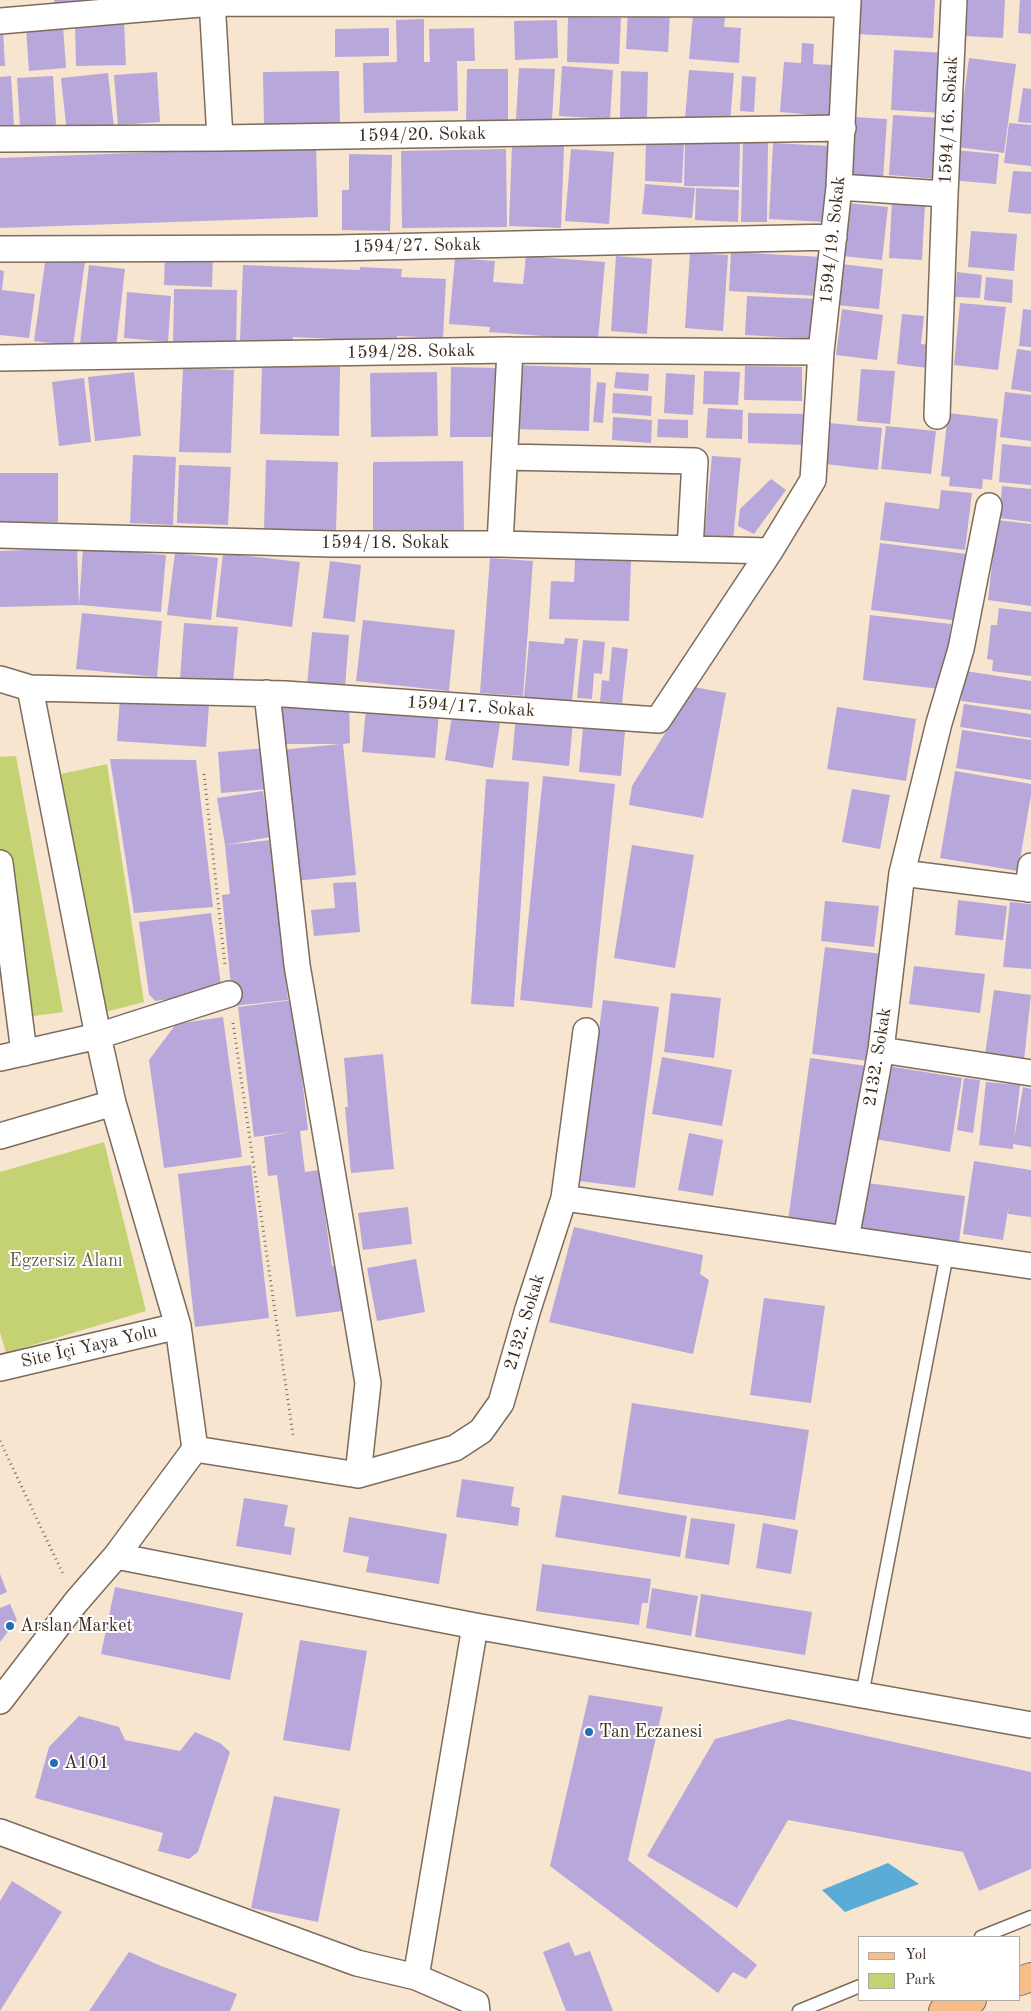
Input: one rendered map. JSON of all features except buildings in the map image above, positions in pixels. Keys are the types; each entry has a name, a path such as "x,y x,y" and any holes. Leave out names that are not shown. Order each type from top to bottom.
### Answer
{"main road":[{"path":"943,2011 969,2001"}],"street":[{"name":"1594/16. Sokak","path":"839,187 945,194 954,0"},
{"path":"212,1 220,138"},
{"path":"0,21 212,1 848,2"},
{"name":"1594/19. Sokak","path":"813,480 821,352 839,187 848,2"},
{"name":"1594/20. Sokak","path":"0,139 220,138 843,128"},
{"path":"937,416 945,194"},
{"name":"1594/27. Sokak","path":"0,249 335,248 834,236"},
{"path":"500,544 510,350"},
{"name":"1594/28. Sokak","path":"0,358 510,350 821,352"},
{"path":"505,457 695,461 690,549"},
{"name":"1594/17. Sokak","path":"0,679 30,688 267,693 658,720 770,551 813,480"},
{"name":"2132. Sokak","path":"846,1239 881,1050 902,873 938,723 961,649 990,506"},
{"name":"1594/18. Sokak","path":"0,535 333,544 500,544 770,551"},
{"path":"0,1701 76,1602 116,1556 195,1449 178,1326 113,1103 98,1036 30,688"},
{"path":"267,693 297,965 368,1383 358,1475"},
{"path":"0,863 12,1056 98,1036 228,994"},
{"path":"902,873 1030,881"},
{"name":"2132. Sokak","path":"195,1449 358,1475 455,1448 480,1431 501,1403 528,1309 564,1198 586,1031"},
{"path":"881,1050 1031,1073"},
{"path":"0,1136 113,1103"},
{"path":"564,1198 1031,1266"},
{"name":"Site İçi Yaya Yolu","path":"0,1368 178,1326"},
{"path":"116,1556 475,1626 1031,1725"},
{"path":"416,1977 475,1626"},
{"path":"0,1832 356,1963 416,1977 476,2002 478,2011"}],"lane":[{"path":"862,1695 948,1254"},
{"path":"984,1936 1031,1917"},
{"path":"799,2011 858,1987"}],"path":[{"path":"204,774 228,994 298,1466"},
{"path":"0,1441 76,1602"}],"green space":[{"path":"16,756 63,1012 12,1019 0,946 0,757"},
{"path":"107,764 144,1002 101,1013 61,774"},
{"name":"Egzersiz Alanı","path":"104,1142 146,1311 6,1353 0,1332 0,1172"}],"water":[{"path":"888,1863 919,1884 845,1912 822,1890"}],"place":[{"name":"Arslan Market","path":"10,1626"},
{"name":"Tan Eczanesi","path":"589,1732"},
{"name":"A101","path":"54,1763"}]}
